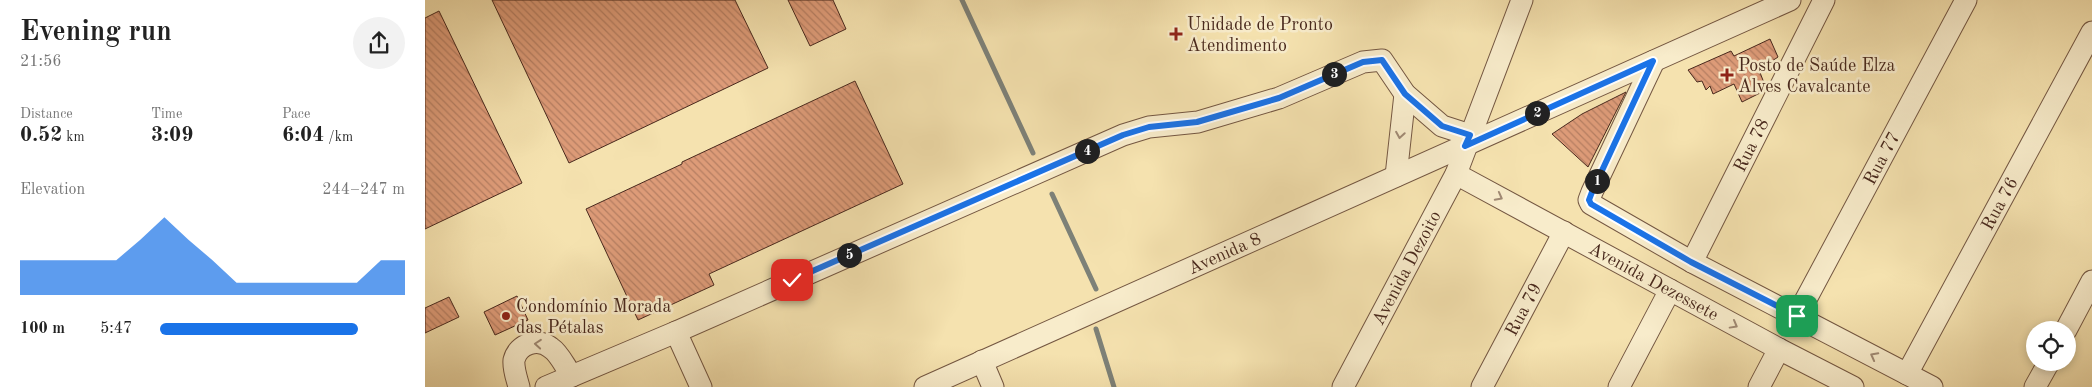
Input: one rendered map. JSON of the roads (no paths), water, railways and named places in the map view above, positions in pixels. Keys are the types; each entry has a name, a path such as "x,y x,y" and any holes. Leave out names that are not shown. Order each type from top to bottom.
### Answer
{"street":[{"name":"Avenida Dezoito","path":"1343,387 1456,174 1467,140 1521,0"},
{"name":"Avenida 8","path":"925,387 1396,176 1467,140 1790,0"},
{"name":"Rua 78","path":"1691,262 1824,0"},
{"name":"Rua 77","path":"1797,316 1966,0"},
{"name":"Rua 76","path":"1907,374 2092,32"},
{"path":"546,387 676,332 1123,135 1149,127 1197,122 1279,98 1363,62 1382,60 1405,94 1442,126 1467,140"},
{"name":"Avenida Dezessete","path":"1653,61 1590,198 1591,204 1691,262 1932,387"},
{"path":"1396,176 1405,94"},
{"name":"Avenida Dezessete","path":"1456,174 1779,349 1853,387"},
{"name":"Rua 79","path":"1482,387 1564,232"},
{"path":"2071,321 2092,281"},
{"path":"1619,387 1670,290"},
{"path":"676,332 701,387"},
{"path":"519,387 514,361 520,349 531,343 544,343 549,346 572,376"},
{"path":"1759,387 1779,349"},
{"path":"982,361 993,387"},
{"path":"2035,387 2044,371"}],"waterway":[{"path":"962,0 1033,153"},
{"path":"1052,194 1096,289"},
{"path":"1096,329 1114,387"}],"place":[{"name":"Unidade de Pronto Atendimento","path":"1176,34"},
{"name":"Posto de Saúde Elza Alves Cavalcante","path":"1727,75"},
{"name":"Condomínio Morada das Pétalas","path":"506,316"}]}
